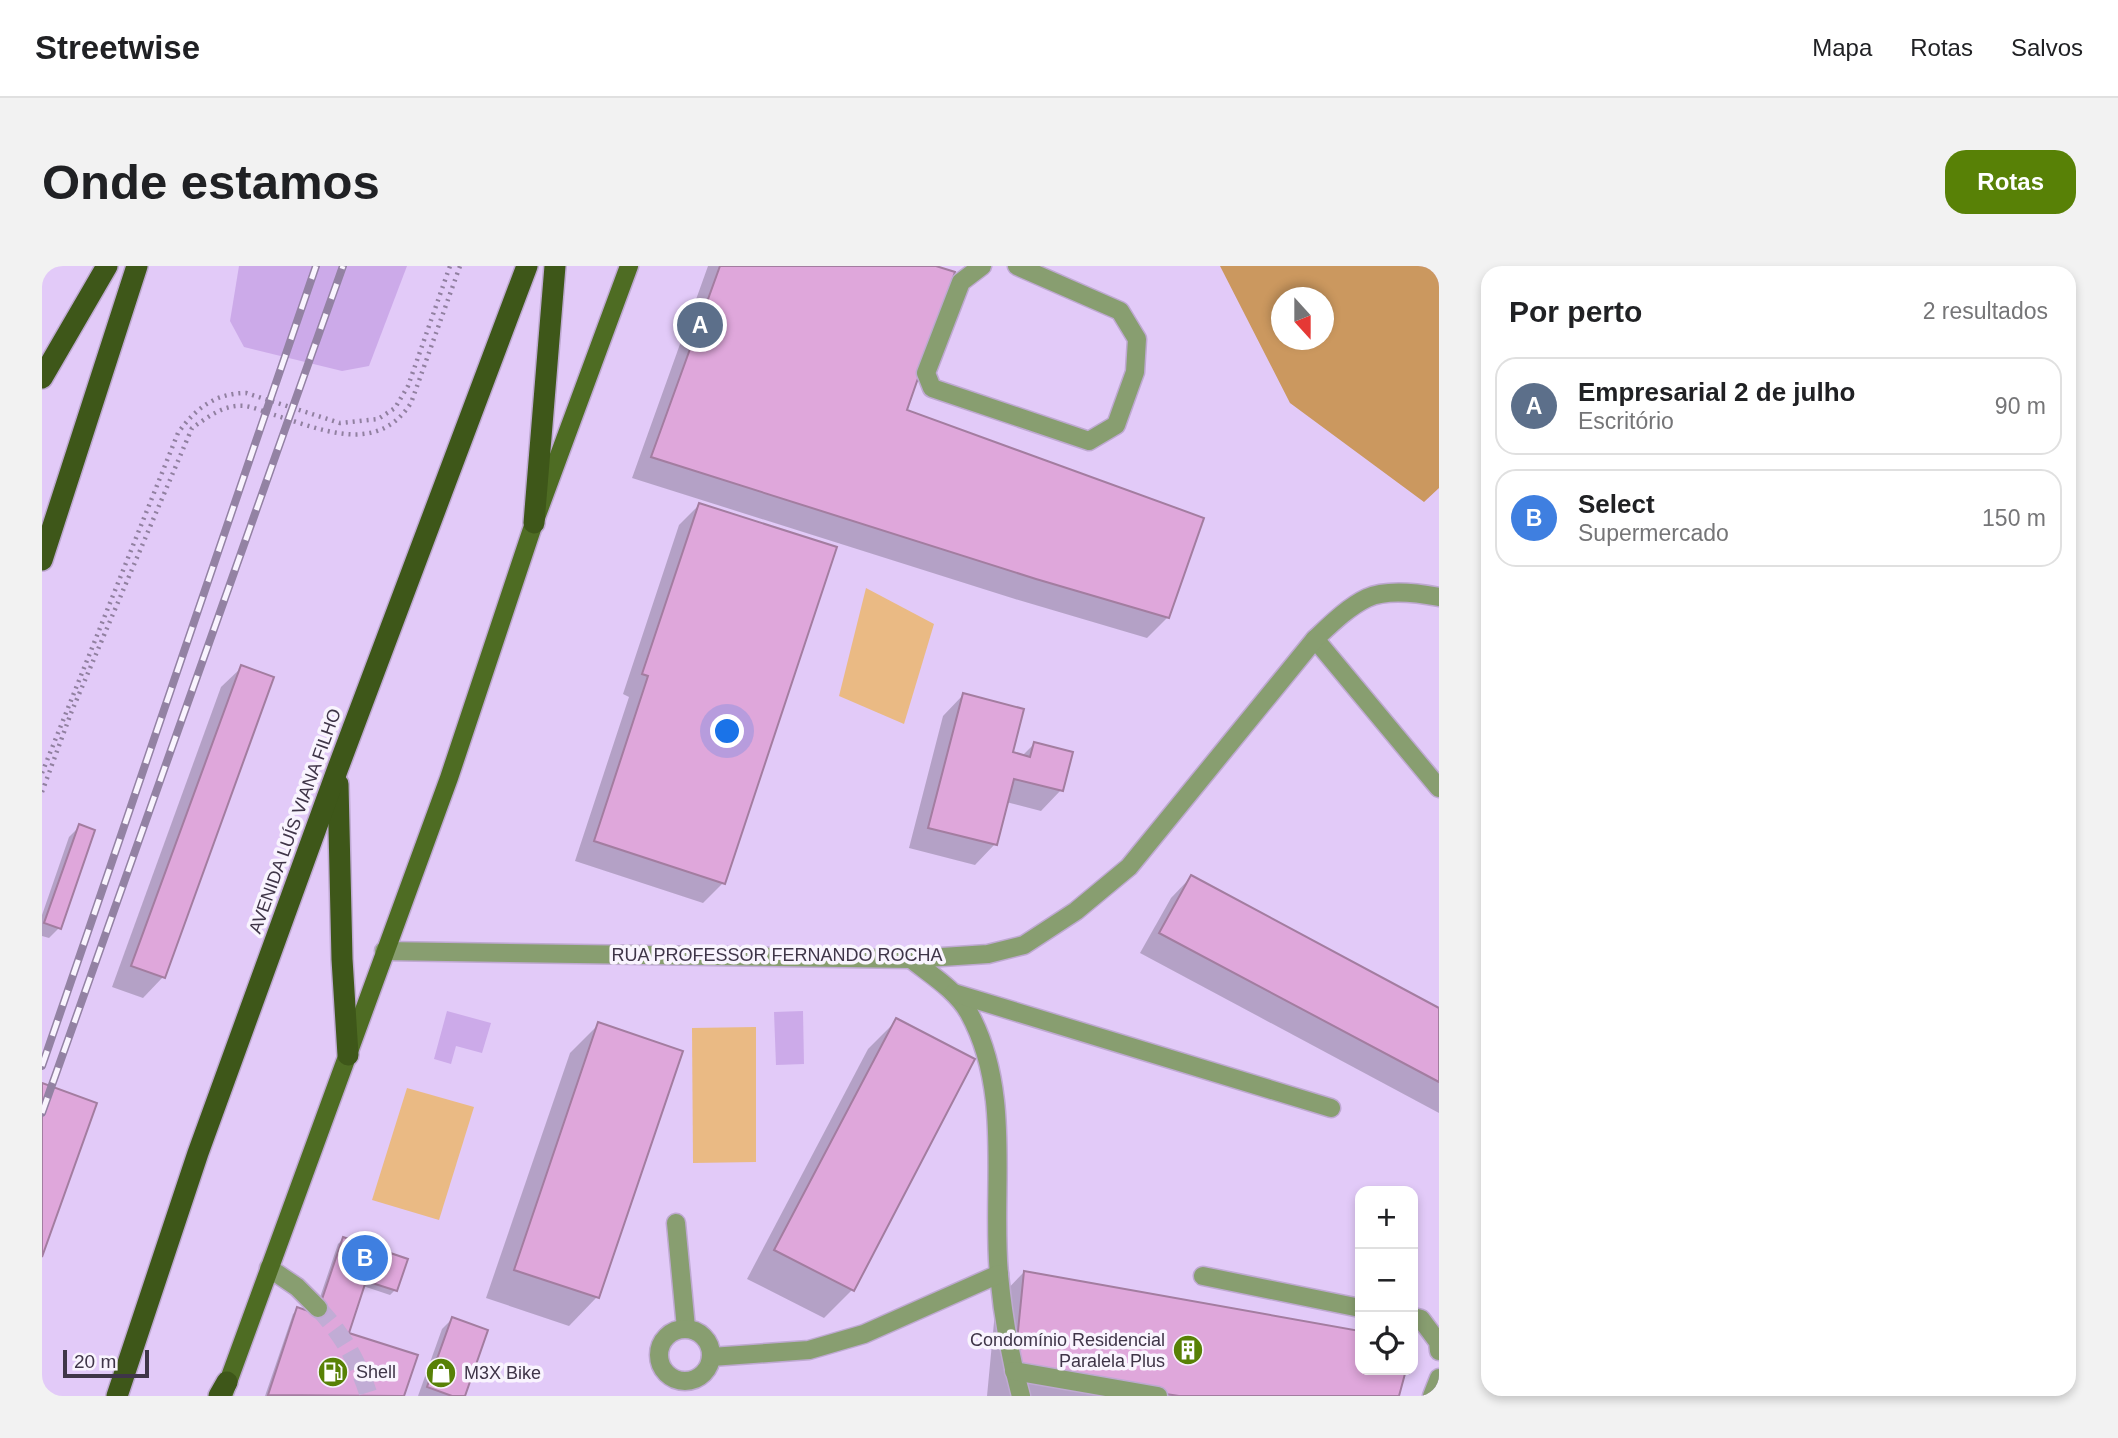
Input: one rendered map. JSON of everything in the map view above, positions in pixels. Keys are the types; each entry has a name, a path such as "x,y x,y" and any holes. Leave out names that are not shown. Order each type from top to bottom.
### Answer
{"highway":[{"path":"42,378 107,266"},
{"path":"42,560 137,266"},
{"name":"AVENIDA LUÍS VIANA FILHO","path":"117,1396 198,1153 338,768 527,266"},
{"path":"534,523 555,266"},
{"path":"338,768 341,946 348,1055"}],"main road":[{"path":"223,1391 449,778 534,523 630,270"}],"street":[{"path":"982,266 961,282 926,373 932,387 1089,441 1116,425 1135,372 1138,339 1120,312 1017,266"},
{"name":"RUA PROFESSOR FERNANDO ROCHA","path":"384,951 911,959 988,954 1024,944 1076,911 1129,867 1315,639 1337,619 1368,597 1409,592 1439,597"},
{"path":"1315,639 1439,788"},
{"path":"911,959 954,993 969,1013 984,1052 996,1096 999,1274 1014,1371 1021,1396"},
{"path":"954,993 1331,1108"},
{"path":"676,1223 686,1328"},
{"path":"269,1268 297,1287 318,1308"},
{"path":"711,1357 809,1350 864,1334 999,1274"},
{"path":"1203,1276 1355,1307"},
{"path":"1418,1318 1438,1342 1439,1351"},
{"path":"686,1328 694,1330 707,1340 711,1357 704,1372 689,1381 673,1377 666,1372 659,1356 669,1334 686,1328"},
{"path":"1014,1371 1158,1396"},
{"path":"1432,1396 1439,1378"}],"path":[{"path":"42,773 178,433 193,413 209,401 231,393 246,393 340,423 378,419 395,408 408,386 450,266"},
{"path":"42,792 71,713 192,428 219,410 244,406 343,435 368,434 387,427 402,417 411,403 460,266"}],"shaded area":[{"path":"239,266 407,266 369,366 342,371 244,347 230,321"},
{"path":"1220,266 1439,266 1439,488 1424,502 1290,403"},
{"path":"866,588 934,624 904,724 839,696"},
{"path":"447,1011 491,1023 482,1053 456,1046 451,1064 434,1059"},
{"path":"803,1011 804,1064 776,1065 774,1012"},
{"path":"756,1027 756,1162 693,1163 692,1028"},
{"path":"407,1088 474,1107 439,1220 372,1200"}],"building":[{"path":"720,266 936,266 955,272 907,410 1204,518 1169,618 1036,579 651,457"},
{"path":"699,503 837,547 725,884 594,841 648,676 642,674"},
{"path":"241,665 274,677 165,978 131,966"},
{"path":"963,693 1024,709 1013,752 1030,757 1034,742 1073,752 1063,791 1014,779 997,845 928,828"},
{"path":"79,824 95,830 61,929 44,923"},
{"path":"1191,875 1439,1008 1439,1082 1159,933"},
{"path":"896,1018 975,1059 854,1291 774,1250"},
{"path":"598,1022 683,1051 599,1298 514,1270"},
{"path":"42,1083 97,1103 42,1257"},
{"path":"343,1237 408,1259 397,1291 366,1281 349,1333 418,1355 404,1396 268,1395 297,1307 317,1314"},
{"name":"Condomínio Residencial Paralela Plus","path":"1024,1271 1355,1330 1355,1375 1405,1375 1399,1396 1179,1396 1014,1371"},
{"path":"452,1317 488,1330 465,1396 452,1396 427,1387"}],"tunnel":[{"path":"318,1308 348,1349 369,1396"}],"railway":[{"path":"42,1066 316,266"},
{"path":"42,1113 343,266"}],"place":[{"name":"Empresarial 2 de julho","path":"700,325"},
{"name":"Select","path":"365,1258"},
{"name":"Condomínio Residencial Paralela Plus","path":"1188,1350"},
{"name":"Shell","path":"333,1372"},
{"name":"M3X Bike","path":"441,1373"}]}
